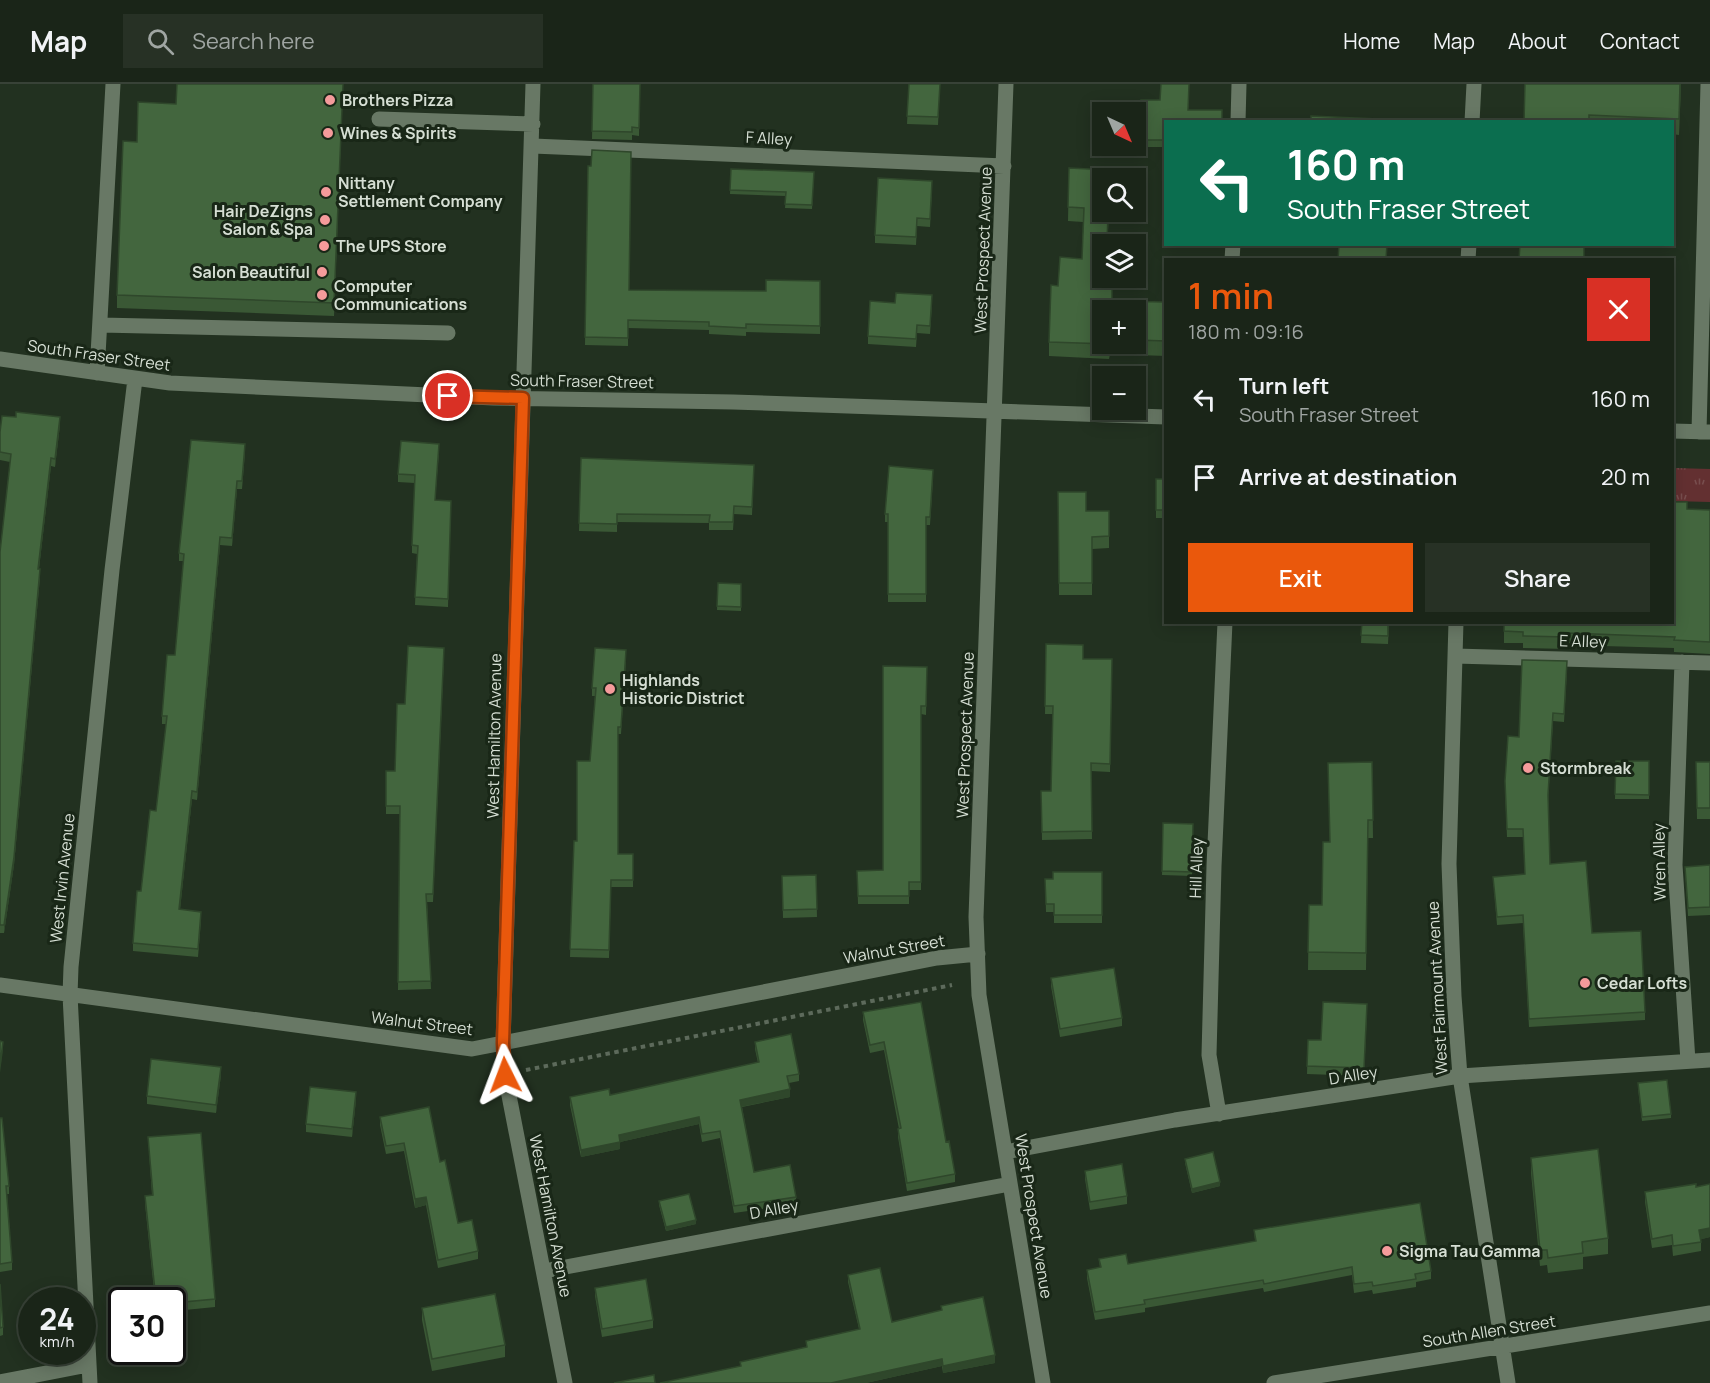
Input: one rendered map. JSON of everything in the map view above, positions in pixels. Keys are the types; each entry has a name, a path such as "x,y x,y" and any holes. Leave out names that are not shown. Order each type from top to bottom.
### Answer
{"street":[{"path":"97,373 113,84"},
{"name":"West Hamilton Avenue","path":"534,84 503,1043 505,1075 565,1383"},
{"name":"West Prospect Avenue","path":"1006,84 976,917 979,995 1043,1383"},
{"path":"1238,120 1239,84"},
{"path":"1472,120 1474,84"},
{"path":"1674,431 1704,432 1708,84"},
{"path":"379,119 533,124"},
{"name":"F Alley","path":"533,146 1004,166"},
{"path":"101,325 448,333"},
{"name":"South Fraser Street","path":"0,359 135,379 191,384 523,398 996,409 1164,417"},
{"name":"West Irvin Avenue","path":"84,1287 70,994 112,570 135,379"},
{"name":"Hill Alley","path":"1219,1114 1209,1055 1214,866 1225,624"},
{"name":"West Fairmount Avenue","path":"1456,624 1449,864 1454,996 1460,1076 1508,1383"},
{"name":"E Alley","path":"1455,656 1710,663"},
{"name":"Wren Alley","path":"1682,662 1675,866 1688,1061"},
{"name":"Walnut Street","path":"0,985 472,1049 937,958 978,954"},
{"name":"D Alley","path":"1005,1152 1219,1114 1460,1076 1710,1060"},
{"name":"D Alley","path":"544,1270 1010,1184"},
{"name":"South Allen Street","path":"1274,1383 1710,1313"},
{"path":"0,1382 88,1365"},
{"name":"West Irvin Avenue","path":"88,1365 90,1383"}],"path":[{"path":"505,1075 952,985"}],"green space":[{"path":"1674,468 1710,469 1710,502 1674,501"}],"building":[{"path":"177,84 343,84 334,303 117,295 123,141 137,142 138,102 176,104"},
{"path":"593,84 640,84 639,128 632,127 632,132 592,131"},
{"path":"909,84 940,84 938,117 907,116"},
{"path":"1161,84 1189,84 1188,110 1222,110 1222,120 1164,120 1164,140 1146,140 1146,102 1141,102 1141,100 1160,100"},
{"path":"1525,84 1680,84 1679,119 1589,115 1589,120 1524,120"},
{"path":"1311,116 1400,120 1311,120"},
{"path":"592,150 631,152 629,290 766,291 766,280 820,281 820,326 746,324 746,328 709,326 709,322 628,320 628,338 585,337 588,166 591,166"},
{"path":"1069,168 1092,169 1092,222 1108,222 1107,234 1092,234 1092,288 1112,289 1112,300 1092,300 1092,344 1049,342 1051,285 1058,286 1060,257 1082,259 1084,208 1068,207"},
{"path":"731,169 814,172 812,205 785,204 786,192 730,190"},
{"path":"878,178 932,181 930,219 917,218 916,237 875,235"},
{"path":"1339,246 1387,246 1386,258 1338,258"},
{"path":"1520,246 1584,246 1584,258 1519,258"},
{"path":"896,293 932,295 930,326 917,325 916,339 868,336 870,301 895,303"},
{"path":"1146,302 1164,302 1164,341 1146,340"},
{"path":"16,412 60,417 55,459 51,458 38,569 40,569 14,857 4,925 0,925 0,552 11,454 0,452 0,432 2,416 16,417"},
{"path":"191,440 245,444 242,481 237,481 232,538 220,537 197,792 192,791 179,909 201,912 198,949 133,943 137,891 141,891 150,810 156,811 167,716 162,716 167,655 175,655 184,554 179,553"},
{"path":"401,441 439,444 435,500 451,501 448,599 415,597 418,546 412,545 415,475 398,474"},
{"path":"581,458 754,465 752,507 734,506 733,522 709,522 710,515 617,514 617,524 579,523"},
{"path":"889,466 933,470 930,517 926,517 926,594 888,594 888,514 885,514"},
{"path":"1156,479 1164,479 1164,510 1156,510"},
{"path":"1058,492 1086,492 1086,511 1109,511 1109,536 1092,537 1092,583 1059,583"},
{"path":"1674,502 1687,502 1687,509 1710,510 1710,642 1674,640 1675,637 1568,633 1568,637 1523,636 1523,632 1504,631 1504,624 1674,624"},
{"path":"718,583 741,584 741,607 717,606"},
{"path":"1362,624 1388,624 1388,636 1361,635"},
{"path":"1046,644 1083,645 1083,659 1112,659 1110,764 1091,763 1092,831 1042,832 1041,791 1051,791 1053,706 1045,706"},
{"path":"408,646 444,648 433,894 426,894 431,981 398,982 400,806 386,806 386,771 395,771 397,704 405,704"},
{"path":"595,648 626,650 621,727 618,727 618,854 633,854 633,880 611,880 609,950 570,949 574,841 577,841 577,761 590,761 596,688 592,688"},
{"path":"1522,660 1567,661 1564,714 1553,713 1548,795 1550,864 1586,861 1592,933 1641,931 1645,1012 1529,1019 1523,915 1497,917 1493,877 1525,874 1523,829 1507,829 1505,781 1508,736 1519,737"},
{"path":"883,666 927,667 926,706 921,706 921,882 909,882 909,896 858,896 857,871 883,870"},
{"path":"1616,761 1649,761 1649,795 1615,794"},
{"path":"1372,762 1373,820 1368,820 1366,953 1308,952 1309,905 1322,905 1323,842 1330,842 1328,763"},
{"path":"1696,762 1710,762 1710,808 1697,808"},
{"path":"1163,823 1193,824 1192,872 1162,871"},
{"path":"1710,865 1710,907 1688,908 1685,867"},
{"path":"1053,872 1102,872 1102,915 1054,915 1054,904 1046,904 1045,879 1053,879"},
{"path":"816,875 817,909 783,910 782,876"},
{"path":"1114,968 1122,1018 1060,1029 1051,978"},
{"path":"921,1002 946,1142 949,1141 955,1174 907,1183 898,1129 901,1128 884,1042 870,1045 863,1012"},
{"path":"1323,1002 1367,1004 1364,1068 1307,1066 1308,1040 1321,1040"},
{"path":"791,1034 799,1074 787,1076 790,1089 740,1100 754,1172 790,1165 796,1197 734,1206 720,1131 702,1134 699,1117 619,1135 620,1142 581,1150 570,1097 609,1089 610,1095 759,1062 755,1042"},
{"path":"0,1041 3,1042 0,1065"},
{"path":"151,1059 221,1067 216,1105 147,1096"},
{"path":"1667,1080 1671,1114 1642,1117 1638,1083"},
{"path":"310,1087 356,1092 352,1129 306,1124"},
{"path":"429,1107 440,1162 445,1160 458,1223 472,1220 478,1251 438,1260 426,1197 415,1199 404,1143 386,1146 380,1117"},
{"path":"0,1118 2,1118 9,1186 6,1186 12,1262 0,1264"},
{"path":"201,1133 215,1299 186,1302 186,1287 155,1287 145,1196 153,1195 148,1137"},
{"path":"1598,1149 1608,1238 1582,1242 1583,1253 1548,1258 1547,1250 1540,1250 1531,1158"},
{"path":"1213,1152 1220,1182 1192,1189 1185,1159"},
{"path":"1122,1164 1127,1196 1090,1202 1085,1171"},
{"path":"1696,1184 1696,1187 1710,1184 1710,1228 1699,1230 1701,1242 1673,1246 1672,1235 1652,1239 1645,1192"},
{"path":"689,1194 696,1220 666,1227 659,1201"},
{"path":"1420,1203 1431,1271 1415,1274 1416,1279 1373,1286 1372,1282 1354,1284 1352,1267 1264,1284 1263,1280 1144,1300 1145,1304 1095,1312 1087,1270 1101,1267 1099,1259 1126,1254 1128,1264 1256,1241 1254,1230"},
{"path":"880,1268 892,1322 942,1310 941,1306 983,1297 995,1355 943,1366 942,1359 831,1383 660,1383 741,1366 740,1362 807,1347 806,1341 860,1329 848,1275"},
{"path":"646,1279 653,1320 602,1329 595,1288"},
{"path":"0,1284 3,1327 0,1328"},
{"path":"495,1294 505,1345 432,1359 422,1308"},
{"path":"654,1375 655,1383 614,1383"}],"place":[{"name":"Brothers Pizza","path":"330,100"},
{"name":"Wines & Spirits","path":"328,133"},
{"name":"Nittany Settlement Company","path":"326,192"},
{"name":"Hair DeZigns Salon & Spa","path":"325,220"},
{"name":"The UPS Store","path":"324,246"},
{"name":"Salon Beautiful","path":"322,272"},
{"name":"Computer Communications","path":"322,295"},
{"name":"Highlands Historic District","path":"610,689"},
{"name":"Stormbreak","path":"1528,768"},
{"name":"Cedar Lofts","path":"1585,983"},
{"name":"Sigma Tau Gamma","path":"1387,1251"}],"route":[{"path":"448,396 523,398 503,1043 505,1075"}]}
